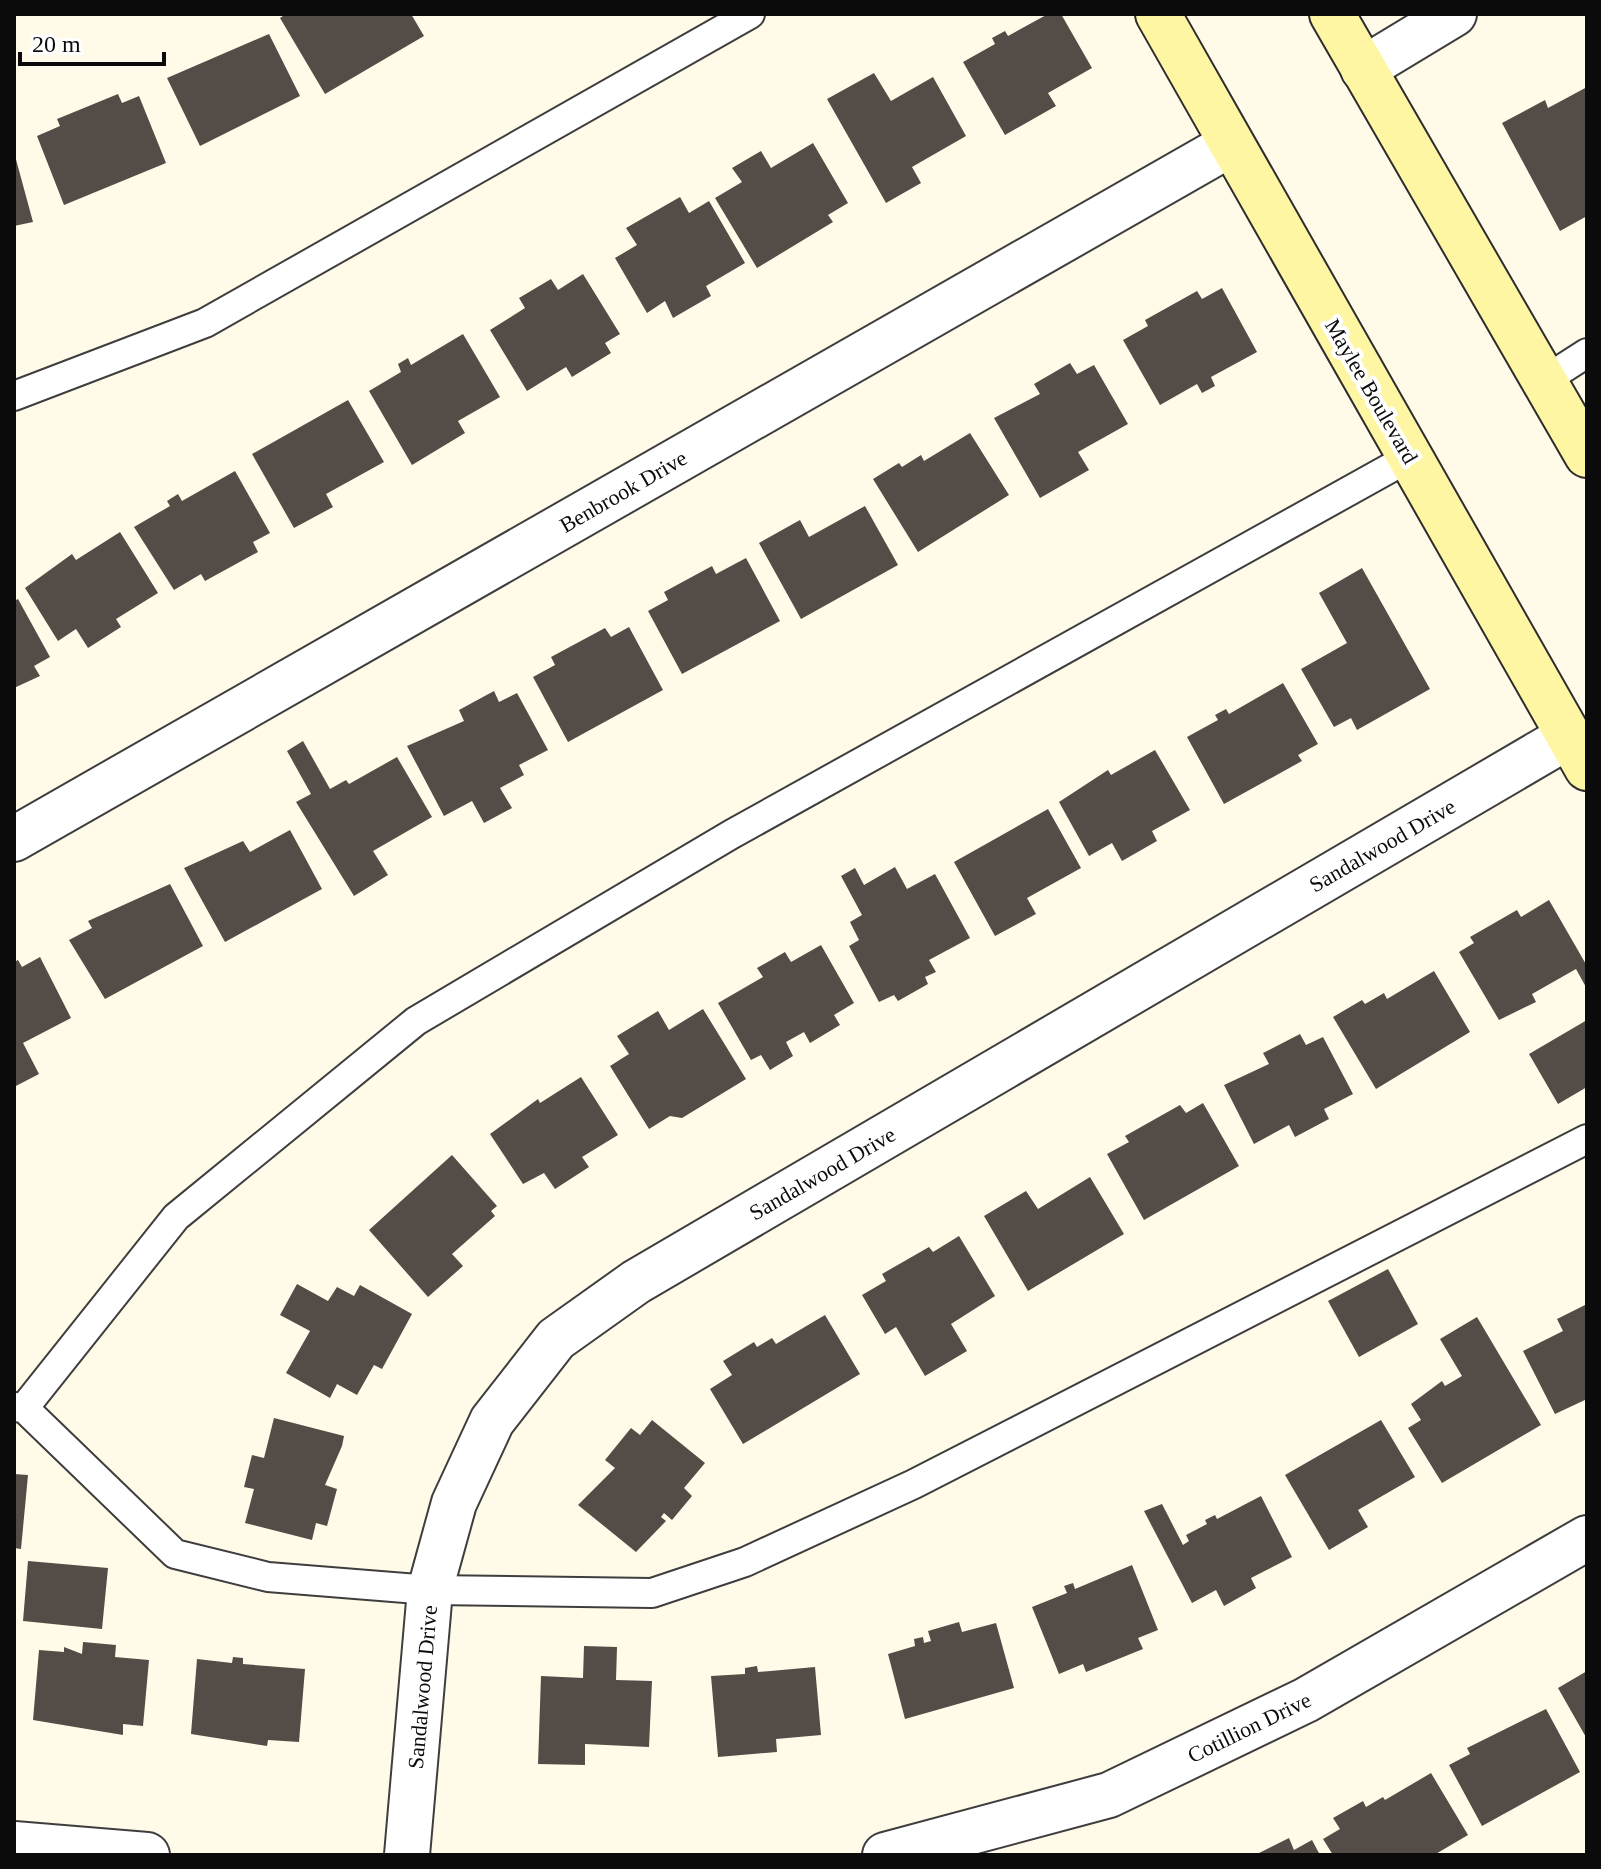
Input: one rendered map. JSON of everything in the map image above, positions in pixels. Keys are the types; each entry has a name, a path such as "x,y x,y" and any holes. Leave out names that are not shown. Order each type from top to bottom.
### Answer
{"main road":[{"name":"Maylee Boulevard","path":"1158,14 1578,752"},
{"path":"1332,14 1587,455"}],"street":[{"path":"1363,69 1454,14"},
{"name":"Benbrook Drive","path":"14,839 1231,144"},
{"name":"Sandalwood Drive","path":"407,1855 430,1590 454,1503 492,1421 556,1339 649,1274 1578,752"},
{"name":"Cotillion Drive","path":"885,1855 1109,1795 1306,1700 1587,1538"},
{"path":"14,1844 147,1855"}],"lane":[{"path":"14,396 205,323 750,14"},
{"path":"1545,380 1587,353"},
{"path":"1410,457 732,834 416,1021 176,1217 19,1408 175,1554 268,1577 430,1590 652,1593 745,1562 914,1484 1587,1139"}],"building":[{"path":"286,14 411,14 424,36 325,94 280,18"},
{"path":"1048,14 1061,14 1092,68 1048,93 1056,106 1005,135 963,62 995,44 992,38 1005,31 1008,36"},
{"path":"269,34 300,96 200,146 167,78"},
{"path":"874,73 891,101 933,77 966,136 912,167 921,183 886,203 827,99"},
{"path":"1587,87 1587,216 1560,231 1502,123 1545,100 1548,108"},
{"path":"118,94 122,103 139,96 166,163 64,205 37,136 60,126 57,119"},
{"path":"813,143 848,203 828,215 833,222 757,268 715,198 742,182 732,168 761,151 771,168"},
{"path":"14,152 33,222 14,226"},
{"path":"680,197 689,213 709,201 745,263 706,286 711,296 673,318 665,301 647,313 615,258 637,245 626,228"},
{"path":"583,274 620,334 605,343 611,353 572,377 566,367 527,391 490,330 525,308 519,298 551,279 558,290"},
{"path":"1222,288 1257,352 1211,377 1215,386 1202,393 1197,384 1160,405 1123,340 1148,326 1145,320 1197,291 1202,299"},
{"path":"463,334 500,397 458,421 465,433 412,465 369,391 401,372 398,364 408,358 411,365"},
{"path":"1070,363 1077,374 1094,365 1128,424 1078,452 1089,470 1040,498 994,418 1040,394 1034,384"},
{"path":"348,400 384,462 326,494 333,507 294,528 252,454"},
{"path":"970,433 1009,495 918,552 873,479 899,463 902,467 921,455 924,461"},
{"path":"235,471 270,533 253,542 258,552 205,581 201,574 174,590 134,527 170,506 167,501 178,494 182,501"},
{"path":"865,506 898,565 801,619 759,543 800,520 809,537"},
{"path":"120,532 158,593 116,619 121,627 88,648 76,629 58,641 25,588 72,554 76,560"},
{"path":"746,558 780,621 682,674 648,611 668,600 664,592 712,566 716,574"},
{"path":"1362,568 1430,689 1357,730 1351,718 1334,727 1301,669 1347,643 1319,593"},
{"path":"18,599 50,657 34,666 40,676 14,688 14,601"},
{"path":"629,627 663,690 568,742 533,677 555,665 551,657 605,628 611,637"},
{"path":"1283,683 1318,744 1298,755 1302,761 1224,804 1187,737 1218,720 1215,715 1226,709 1229,714"},
{"path":"494,691 499,702 517,693 548,750 519,765 524,775 500,788 512,808 484,823 472,801 444,816 407,746 464,721 459,710"},
{"path":"303,741 330,789 346,780 349,784 397,757 432,817 373,851 388,875 354,896 296,802 311,794 287,751"},
{"path":"1155,750 1190,810 1152,831 1157,841 1122,861 1112,843 1089,856 1059,802 1108,770 1111,775"},
{"path":"1048,809 1081,868 1027,898 1036,914 995,936 954,862"},
{"path":"290,830 322,889 225,942 184,868 243,841 250,852"},
{"path":"895,867 907,889 935,874 970,938 929,960 936,972 925,977 928,984 898,1001 894,995 879,1002 849,946 859,940 850,922 862,915 841,876 855,868 864,885"},
{"path":"170,884 203,946 105,999 69,940 92,928 88,921"},
{"path":"1549,900 1587,966 1587,989 1576,969 1532,994 1536,1002 1499,1020 1459,952 1474,943 1470,937 1517,910 1521,917"},
{"path":"821,945 854,1003 834,1015 840,1025 810,1043 804,1032 786,1042 793,1056 770,1070 761,1055 751,1060 718,1003 763,977 757,968 785,952 791,962"},
{"path":"40,957 71,1018 23,1043 39,1074 14,1087 14,962 18,960 22,967"},
{"path":"1434,971 1470,1032 1376,1089 1333,1017 1362,1000 1365,1004 1384,993 1387,999"},
{"path":"703,1009 746,1079 682,1118 670,1116 649,1129 610,1066 629,1054 617,1036 658,1011 669,1030"},
{"path":"1587,1020 1587,1087 1558,1104 1529,1054"},
{"path":"1300,1034 1306,1045 1323,1037 1353,1094 1324,1109 1329,1119 1295,1137 1289,1125 1254,1144 1224,1085 1269,1064 1263,1053"},
{"path":"581,1077 618,1135 582,1157 589,1167 555,1189 544,1173 523,1184 490,1134 538,1099 540,1103"},
{"path":"1203,1103 1239,1166 1144,1220 1107,1154 1129,1142 1125,1136 1180,1105 1186,1113"},
{"path":"452,1155 497,1206 491,1211 495,1216 452,1254 463,1266 428,1297 369,1230"},
{"path":"1090,1177 1124,1234 1028,1291 984,1216 1026,1191 1038,1209"},
{"path":"959,1236 995,1296 951,1324 967,1351 925,1376 896,1327 885,1334 862,1295 886,1281 882,1274 929,1247 933,1252"},
{"path":"1388,1269 1418,1324 1359,1357 1328,1301"},
{"path":"297,1284 328,1301 337,1287 354,1296 360,1285 412,1314 382,1369 374,1365 357,1395 337,1384 330,1398 286,1373 310,1331 280,1315"},
{"path":"1587,1304 1587,1399 1555,1414 1523,1351 1563,1331 1557,1319"},
{"path":"825,1315 860,1374 743,1444 710,1389 732,1375 723,1361 754,1342 757,1347 772,1338 776,1344"},
{"path":"1477,1317 1541,1425 1442,1483 1408,1428 1421,1420 1411,1404 1442,1381 1445,1386 1462,1376 1440,1339"},
{"path":"274,1418 344,1436 325,1485 337,1489 327,1526 316,1523 312,1540 245,1523 254,1489 244,1487 252,1455 264,1458"},
{"path":"652,1420 705,1463 684,1488 692,1496 672,1520 664,1513 661,1517 666,1521 636,1552 578,1505 615,1468 605,1460 631,1428 640,1435"},
{"path":"1381,1420 1415,1477 1358,1510 1368,1527 1329,1550 1285,1475"},
{"path":"14,1474 28,1475 21,1549 14,1548"},
{"path":"1261,1496 1292,1557 1251,1578 1256,1588 1224,1606 1216,1590 1192,1603 1144,1511 1162,1504 1183,1545 1189,1541 1186,1535 1207,1524 1205,1520 1215,1515 1217,1519"},
{"path":"28,1561 108,1568 102,1629 23,1621"},
{"path":"1132,1565 1158,1630 1138,1638 1143,1649 1086,1672 1083,1664 1059,1674 1032,1607 1067,1593 1064,1586 1073,1583 1075,1589"},
{"path":"959,1622 962,1632 996,1623 1014,1688 905,1719 888,1654 915,1646 914,1639 923,1637 924,1643 931,1641 928,1631"},
{"path":"83,1642 116,1645 115,1657 149,1660 143,1726 123,1724 123,1735 33,1720 39,1650 64,1652 64,1647 82,1654"},
{"path":"584,1646 617,1647 616,1680 652,1681 649,1747 585,1744 585,1765 538,1764 541,1676 583,1678"},
{"path":"233,1657 243,1658 243,1664 305,1669 299,1742 268,1740 267,1746 191,1734 197,1659 232,1663"},
{"path":"757,1666 758,1672 815,1667 821,1735 776,1739 777,1752 718,1757 711,1676 745,1674 745,1668"},
{"path":"1587,1671 1587,1739 1558,1688"},
{"path":"1546,1709 1580,1772 1482,1826 1449,1765 1470,1754 1467,1748"},
{"path":"1431,1773 1468,1835 1434,1855 1333,1855 1323,1839 1340,1829 1333,1818 1363,1801 1366,1807 1383,1797 1385,1800"},
{"path":"1289,1838 1294,1850 1312,1840 1320,1855 1255,1855"}]}
